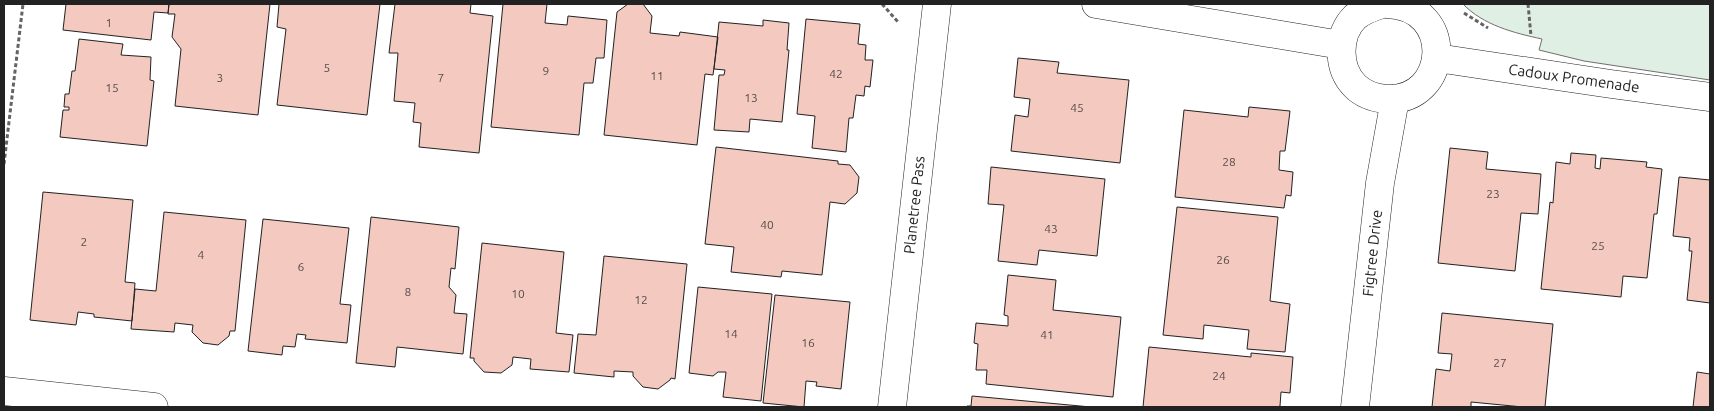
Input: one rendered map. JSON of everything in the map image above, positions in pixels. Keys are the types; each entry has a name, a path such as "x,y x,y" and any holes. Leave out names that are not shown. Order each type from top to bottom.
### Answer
{"street":[{"name":"Planetree Pass","path":"892,407 937,4"},
{"path":"1096,4 1341,45"},
{"path":"1382,4 1368,8 1355,17 1346,30 1341,45 1342,59 1346,73 1355,86 1366,94 1380,99 1395,99 1410,95 1423,86 1432,72 1437,58 1437,43 1432,29 1424,18 1412,9 1399,4 1387,4"},
{"name":"Cadoux Promenade","path":"1437,58 1710,98"},
{"name":"Figtree Drive","path":"1355,407 1380,183 1395,99"},
{"path":"4,391 154,407"}],"path":[{"path":"4,164 23,4"},
{"path":"1528,4 1531,42"},
{"path":"1460,9 1493,30"}],"green space":[{"path":"1463,4 1710,4 1710,80 1584,61 1539,50 1542,39 1510,31 1489,23"}],"building":[{"path":"66,4 169,4 168,13 154,12 151,40 63,30"},
{"path":"169,4 270,4 258,115 175,106 181,49 172,37 175,14 168,14"},
{"path":"279,4 380,4 367,115 277,105 286,29 277,27"},
{"path":"395,4 471,4 470,13 493,16 479,153 419,147 421,123 413,122 415,103 394,101 398,53 389,53"},
{"path":"503,4 547,4 545,23 567,25 568,16 607,20 604,58 596,58 593,83 584,83 579,135 491,127"},
{"path":"628,4 643,4 652,16 650,33 679,36 680,32 718,37 713,75 705,74 697,145 604,135 617,12"},
{"path":"806,19 860,24 858,44 866,45 865,60 873,60 870,87 865,86 864,96 856,95 853,118 849,118 846,152 812,148 815,116 797,114"},
{"path":"763,20 789,23 787,50 789,50 782,122 750,119 749,132 714,130 719,75 724,75 725,70 714,69 719,22 763,26"},
{"path":"79,39 123,44 121,55 151,57 150,80 154,81 147,146 60,137 63,110 69,110 69,107 64,107 65,94 69,94 72,71 75,71"},
{"path":"1018,58 1059,62 1057,73 1129,80 1120,163 1011,151 1015,115 1028,117 1030,99 1014,97"},
{"path":"1249,107 1290,111 1285,151 1280,151 1279,170 1293,172 1291,196 1286,195 1284,208 1175,197 1184,110 1248,117"},
{"path":"716,147 838,161 838,164 850,165 859,177 857,193 845,204 830,202 822,275 782,271 781,277 731,272 734,247 705,244"},
{"path":"1450,148 1488,152 1486,169 1541,174 1538,214 1521,213 1515,271 1438,263"},
{"path":"1571,153 1596,155 1595,168 1600,169 1601,158 1647,162 1646,167 1662,169 1657,214 1654,214 1647,278 1623,276 1621,297 1541,289 1550,202 1553,203 1556,162 1570,164"},
{"path":"991,167 1105,179 1097,256 1039,250 1037,265 998,261 1004,205 988,204"},
{"path":"1679,177 1710,180 1710,303 1687,300 1692,251 1689,251 1690,238 1673,236"},
{"path":"43,192 133,200 125,282 135,283 132,321 94,317 94,314 78,312 76,325 30,320"},
{"path":"1177,207 1278,217 1270,301 1290,304 1285,352 1247,349 1249,330 1204,325 1203,339 1163,335"},
{"path":"164,212 246,220 235,331 230,331 229,336 218,345 203,343 192,332 193,325 175,323 174,332 131,329 135,289 156,291"},
{"path":"371,217 459,227 455,269 451,268 449,287 456,295 454,313 467,314 463,354 397,347 395,367 356,363"},
{"path":"263,219 349,228 340,304 351,305 347,343 305,339 306,335 297,334 295,347 283,346 282,355 248,351"},
{"path":"482,243 564,252 556,333 573,335 569,372 530,369 531,359 513,357 512,365 501,373 484,372 474,361 474,358 470,358"},
{"path":"604,256 687,264 675,379 671,378 658,389 643,387 633,376 633,372 614,371 614,377 574,373 578,334 596,335"},
{"path":"1008,275 1056,280 1053,310 1121,317 1113,397 986,384 987,370 976,370 978,344 974,343 976,323 1008,326 1008,316 1004,315"},
{"path":"698,287 772,294 761,401 723,397 726,372 718,372 713,376 689,373"},
{"path":"775,295 850,302 841,389 816,386 817,382 806,381 804,407 763,403"},
{"path":"1442,313 1553,324 1545,407 1471,402 1471,407 1432,407 1436,369 1450,371 1452,354 1438,353"},
{"path":"1149,347 1251,357 1251,353 1293,357 1290,393 1281,392 1280,406 1278,407 1143,407"},
{"path":"1697,372 1710,374 1710,407 1693,407"},
{"path":"972,396 1091,407 967,407 971,406"}]}
